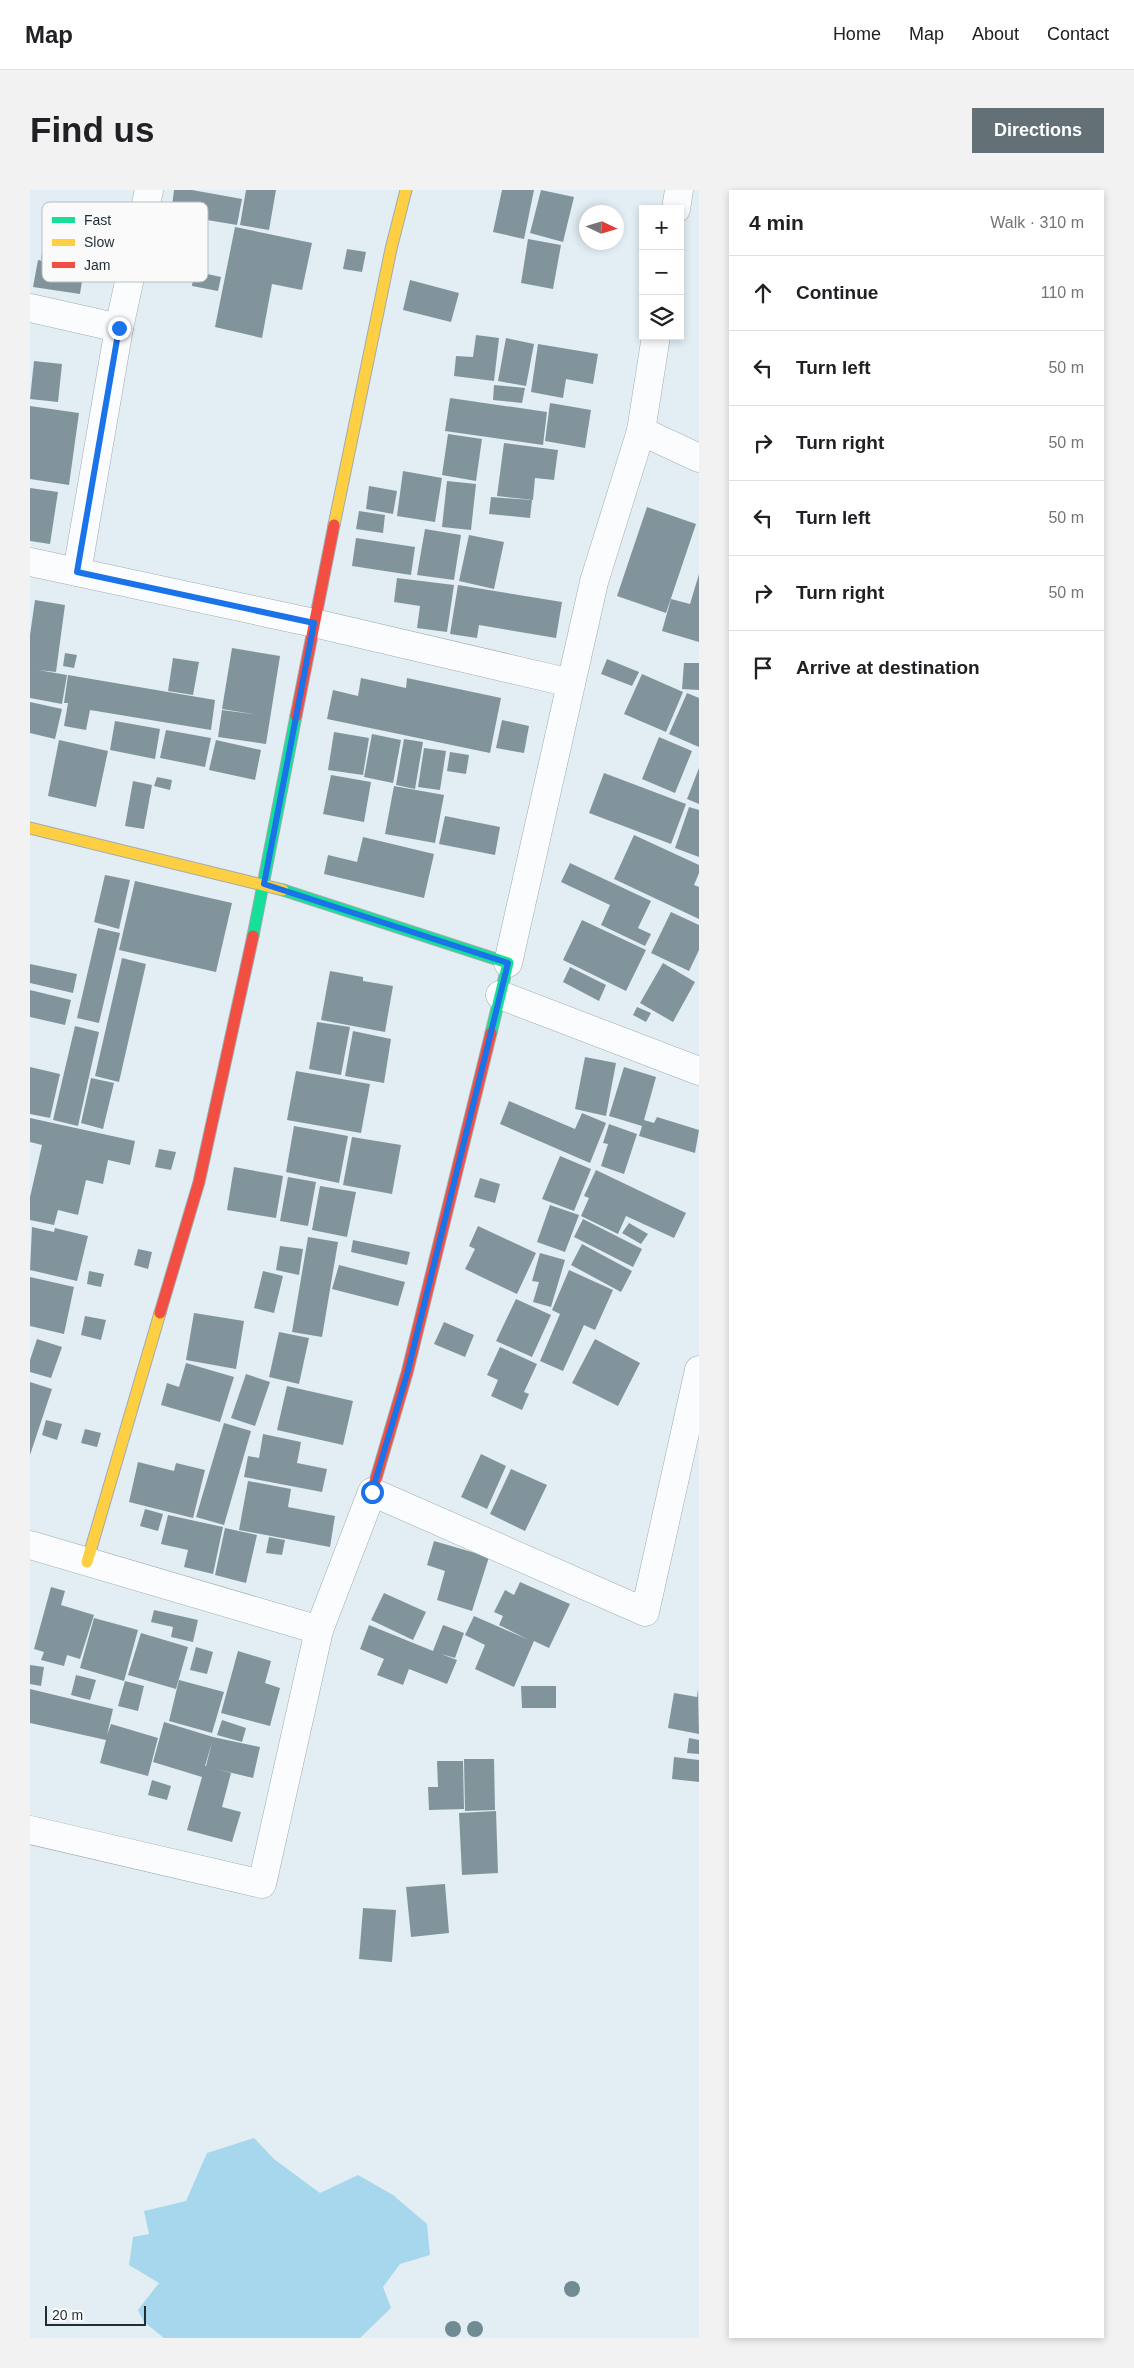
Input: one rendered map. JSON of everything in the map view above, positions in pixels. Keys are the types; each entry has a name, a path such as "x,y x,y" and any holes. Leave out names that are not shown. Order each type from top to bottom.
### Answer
{"street":[{"path":"87,1562 199,1182 264,884 314,623 391,249 406,190"},
{"path":"677,205 680,190"},
{"path":"77,572 119,328 129,282"},
{"path":"30,308 119,328"},
{"path":"30,1830 262,1884 319,1630 372,1492 407,1374 508,963 594,582 641,431 655,340"},
{"path":"641,431 699,458"},
{"path":"30,562 314,623 571,683"},
{"path":"30,828 264,884 508,963"},
{"path":"500,995 699,1071"},
{"path":"372,1492 645,1612 699,1367"},
{"path":"30,1545 319,1630"}],"shaded area":[{"path":"254,2138 274,2159 320,2193 358,2175 393,2195 427,2224 430,2255 400,2264 383,2287 391,2308 360,2338 164,2338 144,2322 138,2310 159,2283 129,2265 133,2237 149,2234 144,2211 186,2201 207,2153"}],"building":[{"path":"174,190 192,190 242,199 237,225 208,220 208,202 172,202"},
{"path":"246,190 276,190 269,230 240,225"},
{"path":"502,190 534,190 524,239 493,232"},
{"path":"541,190 574,197 563,242 530,233"},
{"path":"235,227 312,243 302,290 272,284 262,338 215,327"},
{"path":"528,239 561,245 553,289 521,283"},
{"path":"347,249 366,252 362,272 343,269"},
{"path":"38,260 42,261 42,282 82,282 80,294 33,287"},
{"path":"208,274 221,277 218,291 192,286 193,282 208,282"},
{"path":"410,280 459,293 451,322 403,310"},
{"path":"476,335 499,338 494,381 454,376 456,356 473,357"},
{"path":"506,338 534,344 526,386 498,381"},
{"path":"538,344 598,354 593,384 566,379 563,398 531,392"},
{"path":"34,361 62,364 58,402 30,399"},
{"path":"494,385 525,388 522,403 493,400"},
{"path":"450,398 547,412 543,445 445,431"},
{"path":"550,403 591,410 585,448 545,441"},
{"path":"30,406 79,413 69,485 30,479"},
{"path":"448,434 482,439 476,481 442,475"},
{"path":"504,443 558,450 554,480 535,478 533,500 497,496"},
{"path":"403,471 442,478 435,522 397,516"},
{"path":"447,481 476,484 471,530 442,527"},
{"path":"369,486 397,491 393,514 366,509"},
{"path":"30,488 58,492 50,544 30,541"},
{"path":"491,497 532,500 530,518 489,514"},
{"path":"647,507 696,524 666,613 617,596"},
{"path":"359,511 385,515 383,533 356,529"},
{"path":"425,529 461,535 454,580 417,575"},
{"path":"469,535 504,542 494,589 459,581"},
{"path":"356,538 415,547 411,575 352,566"},
{"path":"699,574 699,642 662,631 671,599 690,604"},
{"path":"397,578 454,585 447,632 417,628 420,606 394,602"},
{"path":"458,585 562,602 556,638 479,625 477,638 450,634"},
{"path":"35,600 65,605 56,672 38,670 67,675 62,704 30,698 30,635"},
{"path":"232,648 280,656 266,744 218,737 222,710 259,715 222,709"},
{"path":"65,653 77,655 74,668 63,666"},
{"path":"173,658 199,662 193,695 168,691"},
{"path":"607,659 639,672 632,686 601,674"},
{"path":"684,663 699,663 699,690 682,689"},
{"path":"642,674 683,692 666,732 624,714"},
{"path":"68,675 215,700 211,730 90,710 86,730 64,726 68,703 64,703"},
{"path":"361,678 406,688 407,678 501,698 490,753 327,719 333,690 358,696"},
{"path":"687,693 699,698 699,747 669,734"},
{"path":"30,702 62,709 55,739 30,733"},
{"path":"502,720 529,726 524,753 496,748"},
{"path":"115,721 160,729 155,759 110,750"},
{"path":"166,730 211,738 205,767 160,758"},
{"path":"334,732 369,738 363,775 328,770"},
{"path":"372,734 401,740 393,783 364,777"},
{"path":"659,737 692,751 675,793 642,779"},
{"path":"404,739 423,742 415,789 396,785"},
{"path":"59,740 108,751 96,807 48,796"},
{"path":"216,740 261,750 255,780 209,770"},
{"path":"424,748 446,751 440,790 418,787"},
{"path":"450,752 469,755 466,774 447,771"},
{"path":"699,768 699,804 687,799"},
{"path":"604,773 686,804 671,844 589,813"},
{"path":"331,775 371,782 364,822 323,814"},
{"path":"157,777 172,780 170,790 154,786"},
{"path":"133,781 152,785 144,829 125,826"},
{"path":"394,786 444,795 435,843 385,834"},
{"path":"689,807 699,810 699,857 675,848"},
{"path":"445,816 500,827 495,855 439,844"},
{"path":"634,835 699,865 699,873 694,885 699,887 699,919 614,879"},
{"path":"363,837 434,854 424,898 324,874 328,855 357,862"},
{"path":"570,863 651,901 638,928 651,934 645,946 601,925 610,905 561,882"},
{"path":"105,875 130,880 119,929 94,922"},
{"path":"135,881 232,903 216,972 119,950"},
{"path":"671,912 699,925 699,950 689,971 651,953"},
{"path":"582,920 646,950 626,991 563,960"},
{"path":"98,928 120,933 99,1023 77,1018"},
{"path":"122,958 146,964 119,1082 95,1076"},
{"path":"663,963 695,982 673,1022 640,1003"},
{"path":"30,964 77,974 73,993 30,983"},
{"path":"570,967 606,985 599,1001 563,982"},
{"path":"330,971 363,977 363,981 393,986 385,1032 321,1020"},
{"path":"30,990 71,1000 65,1025 30,1017"},
{"path":"637,1007 651,1013 646,1022 633,1015"},
{"path":"317,1022 350,1027 341,1075 309,1069"},
{"path":"75,1026 99,1032 78,1126 53,1120"},
{"path":"353,1031 391,1039 384,1083 345,1076"},
{"path":"585,1057 616,1063 606,1116 575,1109"},
{"path":"30,1067 60,1074 50,1118 30,1114"},
{"path":"624,1067 656,1077 644,1120 654,1123 657,1117 699,1130 695,1153 639,1136 642,1126 609,1116"},
{"path":"296,1071 370,1084 361,1133 287,1120"},
{"path":"91,1078 114,1083 103,1129 81,1123"},
{"path":"509,1101 575,1129 582,1113 606,1123 590,1163 500,1124"},
{"path":"30,1118 135,1141 130,1165 108,1160 103,1184 86,1180 78,1215 58,1210 54,1225 30,1220 30,1197 42,1145 30,1142"},
{"path":"609,1124 637,1134 624,1174 601,1166 608,1144 603,1143"},
{"path":"294,1126 348,1136 339,1183 286,1172"},
{"path":"352,1137 401,1145 392,1194 343,1185"},
{"path":"159,1149 176,1152 171,1170 155,1167"},
{"path":"560,1156 591,1169 574,1211 542,1199"},
{"path":"234,1167 283,1176 276,1218 227,1210"},
{"path":"596,1170 686,1213 674,1238 626,1216 618,1234 581,1216 589,1198 584,1196"},
{"path":"288,1177 316,1182 308,1226 280,1221"},
{"path":"480,1178 500,1184 495,1203 474,1197"},
{"path":"320,1186 356,1192 347,1237 312,1230"},
{"path":"550,1205 579,1215 565,1252 537,1242"},
{"path":"583,1219 642,1249 633,1267 574,1237"},
{"path":"629,1223 648,1234 641,1244 622,1233"},
{"path":"478,1226 536,1253 517,1294 465,1269 475,1249 469,1246"},
{"path":"32,1227 54,1232 55,1228 88,1236 77,1281 30,1270"},
{"path":"308,1237 338,1242 322,1337 292,1332"},
{"path":"353,1240 410,1252 407,1265 351,1252"},
{"path":"582,1244 632,1271 621,1292 571,1265"},
{"path":"280,1246 303,1249 299,1275 276,1270"},
{"path":"138,1249 152,1252 148,1269 134,1265"},
{"path":"540,1253 565,1260 551,1307 533,1302 539,1282 532,1281"},
{"path":"339,1265 405,1282 398,1306 332,1289"},
{"path":"569,1270 613,1290 595,1330 584,1325 563,1371 540,1361 560,1314 552,1310"},
{"path":"89,1271 104,1274 101,1287 87,1284"},
{"path":"263,1271 283,1276 274,1313 254,1308"},
{"path":"30,1277 74,1287 64,1334 30,1326"},
{"path":"516,1299 551,1315 532,1357 496,1341"},
{"path":"194,1313 244,1321 236,1369 186,1360"},
{"path":"85,1316 106,1320 101,1340 81,1335"},
{"path":"444,1322 474,1335 465,1357 434,1344"},
{"path":"279,1332 309,1338 299,1384 269,1377"},
{"path":"37,1339 62,1347 51,1378 30,1372 30,1360"},
{"path":"595,1339 640,1363 618,1406 572,1383"},
{"path":"500,1347 537,1364 524,1392 529,1394 522,1410 491,1396 498,1380 487,1375"},
{"path":"186,1363 234,1377 220,1422 161,1405 167,1383 179,1387"},
{"path":"246,1374 270,1382 255,1426 231,1418"},
{"path":"30,1382 52,1389 30,1455"},
{"path":"287,1386 353,1401 343,1445 277,1430"},
{"path":"46,1420 62,1424 57,1440 42,1435"},
{"path":"224,1423 251,1431 224,1525 196,1517"},
{"path":"85,1429 101,1433 97,1447 81,1443"},
{"path":"263,1434 301,1442 297,1463 327,1469 322,1492 244,1477 248,1456 259,1458"},
{"path":"481,1454 506,1466 487,1509 461,1497"},
{"path":"138,1462 174,1471 176,1463 205,1470 193,1518 129,1502"},
{"path":"511,1469 547,1485 525,1531 490,1514"},
{"path":"248,1481 291,1489 288,1507 335,1516 330,1547 239,1530"},
{"path":"145,1509 163,1514 158,1531 140,1526"},
{"path":"168,1515 223,1527 213,1574 184,1567 188,1550 161,1544"},
{"path":"225,1528 257,1535 246,1583 215,1575"},
{"path":"269,1537 285,1540 282,1555 266,1553"},
{"path":"434,1541 489,1557 472,1611 437,1600 445,1571 427,1565"},
{"path":"520,1582 570,1604 549,1648 534,1641 514,1687 475,1669 485,1645 465,1635 474,1616 529,1640 499,1625 503,1616 494,1612 505,1590 514,1595"},
{"path":"51,1587 65,1591 61,1605 94,1615 80,1659 67,1655 64,1666 41,1660 44,1652 34,1649"},
{"path":"384,1593 426,1612 413,1640 371,1620"},
{"path":"154,1610 198,1620 193,1642 171,1637 173,1627 151,1622"},
{"path":"94,1618 138,1630 124,1681 80,1668"},
{"path":"369,1625 433,1651 443,1625 464,1633 455,1658 441,1654 457,1660 447,1684 409,1669 403,1685 377,1675 384,1659 360,1649"},
{"path":"141,1633 188,1647 176,1689 128,1675"},
{"path":"196,1647 213,1652 207,1674 190,1670"},
{"path":"238,1651 271,1661 265,1683 280,1688 270,1726 221,1713"},
{"path":"30,1665 44,1667 41,1686 30,1684"},
{"path":"76,1675 96,1680 90,1700 71,1695"},
{"path":"179,1680 224,1692 212,1733 169,1721"},
{"path":"125,1681 144,1686 138,1711 118,1706"},
{"path":"521,1686 556,1686 556,1708 522,1708"},
{"path":"30,1689 113,1709 107,1735 111,1724 158,1738 148,1776 100,1763 106,1740 30,1723"},
{"path":"698,1689 699,1734 668,1728 674,1693 697,1697"},
{"path":"222,1720 246,1728 242,1742 217,1735"},
{"path":"164,1722 213,1737 260,1747 253,1778 216,1769 231,1773 222,1807 241,1812 232,1842 187,1830 202,1777 153,1762"},
{"path":"689,1738 699,1740 699,1754 687,1753"},
{"path":"674,1757 699,1760 699,1782 672,1779"},
{"path":"464,1759 494,1759 495,1810 465,1811"},
{"path":"437,1761 463,1761 464,1809 429,1810 428,1787 438,1787"},
{"path":"152,1780 171,1786 167,1800 148,1795"},
{"path":"496,1811 498,1873 462,1875 459,1813"},
{"path":"445,1884 449,1933 411,1937 406,1887"},
{"path":"363,1908 396,1910 392,1962 359,1959"}],"traffic: fast":[{"path":"253,936 296,716"},
{"path":"283,890 508,963 491,1033"}],"traffic: slow":[{"path":"334,525 391,249 406,190"},
{"path":"30,828 283,890"},
{"path":"87,1562 160,1313"}],"traffic: jam":[{"path":"296,716 334,525"},
{"path":"160,1313 199,1182 253,936"},
{"path":"372,1492 407,1373 491,1033"}],"route":[{"path":"119,328 77,572 314,623 264,884 508,963 407,1374 372,1492"}]}
